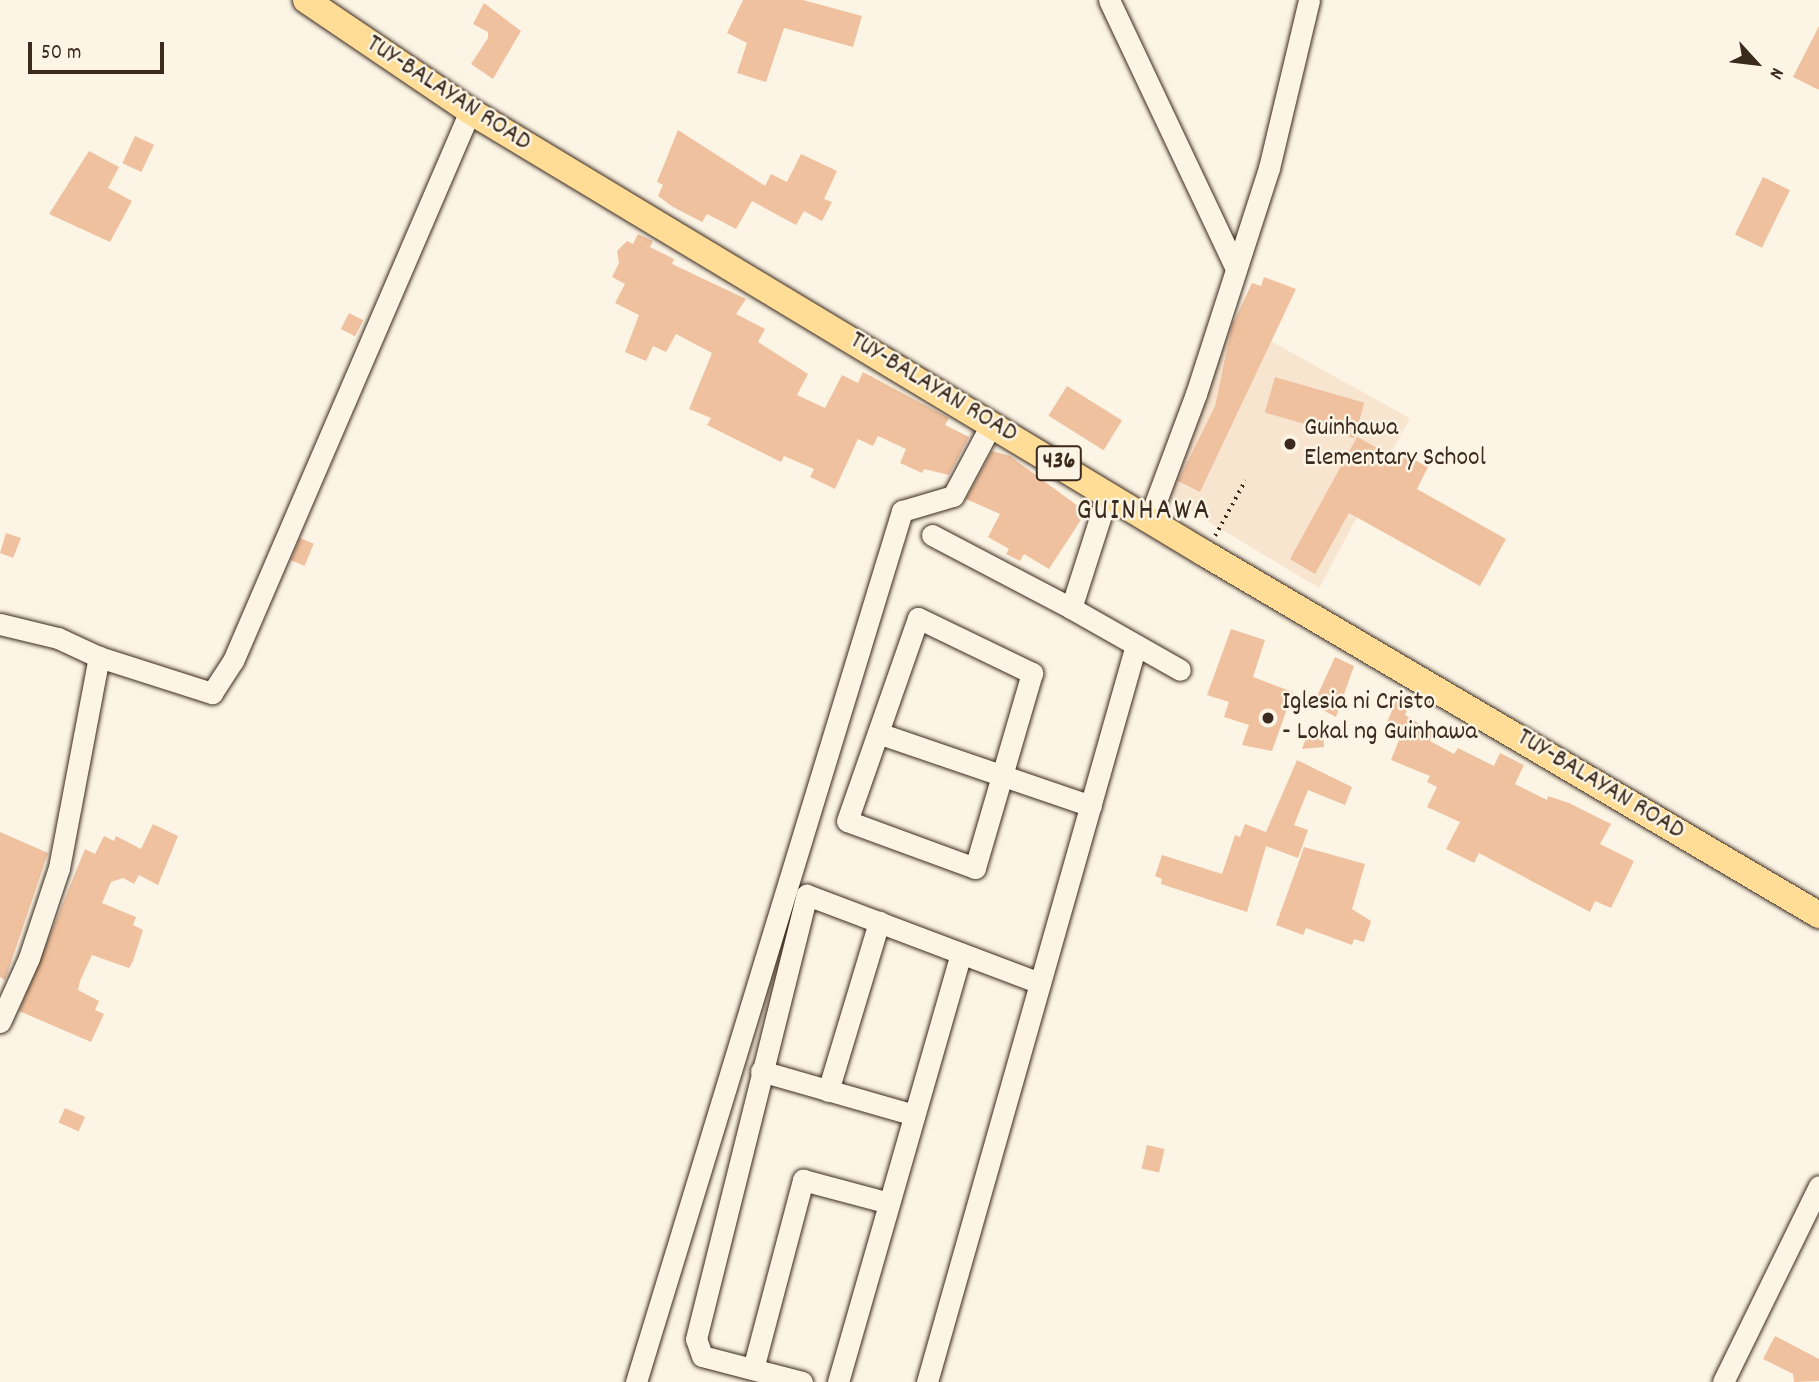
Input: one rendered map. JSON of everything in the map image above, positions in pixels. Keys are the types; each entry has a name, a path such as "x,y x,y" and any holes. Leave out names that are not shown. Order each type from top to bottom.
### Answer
{"main road":[{"name":"TUY-BALAYAN ROAD","path":"321,5 470,111 1150,517 1204,553 1819,915"}],"street":[{"path":"1110,0 1237,268"},
{"path":"1150,517 1196,394 1269,168 1309,0"},
{"path":"0,624 58,638 99,657 212,693 226,671 470,111"},
{"path":"636,1382 902,511 953,496 992,423"},
{"path":"1071,608 1108,493"},
{"path":"932,535 1071,608 1180,670"},
{"path":"918,618 1032,673 975,868 847,821 878,733 918,618"},
{"path":"927,1382 1136,645"},
{"path":"0,1023 29,958 59,868 99,657"},
{"path":"878,733 1091,806"},
{"path":"802,1382 702,1356 696,1339 807,895 1040,983"},
{"path":"828,1090 879,922"},
{"path":"838,1382 961,953"},
{"path":"761,1071 914,1115"},
{"path":"753,1369 803,1180 889,1203"},
{"path":"1723,1382 1819,1186"}],"path":[{"path":"1204,553 1245,481"}],"shaded area":[{"name":"Guinhawa Elementary School","path":"1227,317 1410,418 1319,588 1166,496"}],"building":[{"path":"743,0 803,0 862,16 853,47 784,28 766,82 737,73 747,43 727,33"},
{"path":"484,3 521,31 493,79 471,64 488,38 488,32 473,24"},
{"path":"1819,26 1819,90 1793,77"},
{"path":"678,130 765,186 771,174 787,182 801,154 837,171 824,199 832,202 822,221 804,211 796,225 752,201 736,229 707,214 702,222 673,207 658,196 663,185 657,182"},
{"path":"135,136 154,145 141,172 122,163"},
{"path":"89,151 119,167 108,188 132,201 110,242 49,214"},
{"path":"1763,177 1790,190 1762,248 1735,235"},
{"path":"638,234 653,241 650,247 674,259 672,264 746,299 736,314 765,329 758,342 808,374 797,395 825,408 842,375 858,383 863,372 949,418 945,425 969,437 949,475 924,469 922,473 900,463 906,449 878,436 873,446 858,439 835,489 810,477 814,469 784,456 781,462 707,425 711,418 689,409 712,353 676,334 666,352 653,346 646,361 625,352 639,315 615,303 625,284 612,277 619,263 617,251 627,241 633,244"},
{"path":"1264,277 1296,289 1200,492 1178,481 1215,406 1232,326 1252,283 1261,286"},
{"path":"349,313 363,320 355,336 341,329"},
{"path":"1275,377 1364,403 1354,438 1265,413"},
{"path":"1067,386 1122,420 1104,450 1048,416"},
{"path":"1357,437 1402,461 1405,455 1428,467 1417,489 1506,539 1480,586 1349,513 1315,574 1290,559"},
{"path":"992,451 1010,456 1086,512 1049,569 1024,554 1020,561 1006,554 1009,549 988,537 1000,514 966,499"},
{"path":"6,533 21,538 13,558 0,553"},
{"path":"300,538 314,544 304,566 291,560"},
{"path":"1231,629 1265,640 1253,677 1293,692 1272,751 1242,745 1249,725 1224,717 1229,702 1207,695"},
{"path":"1335,657 1354,666 1336,717 1313,705"},
{"path":"1399,693 1412,698 1405,715 1433,732 1430,741 1454,754 1458,748 1494,766 1500,753 1524,765 1515,784 1547,800 1548,796 1569,803 1611,824 1600,844 1634,861 1611,908 1595,901 1590,912 1479,853 1474,863 1446,849 1460,822 1427,807 1437,787 1427,782 1430,776 1391,760 1399,740 1386,735 1390,727 1386,725"},
{"path":"1323,732 1324,747 1302,749 1308,733"},
{"path":"1297,760 1352,787 1345,805 1308,790 1294,825 1308,830 1298,858 1266,846 1247,912 1161,884 1162,879 1155,876 1162,855 1222,874 1235,835 1240,837 1245,824 1266,832"},
{"path":"153,824 178,836 158,885 139,875 134,884 123,878 111,882 102,903 136,917 133,925 143,930 129,968 92,955 78,990 99,1001 95,1010 104,1014 91,1042 19,1011 85,849 95,854 104,836 114,841 116,836 141,849"},
{"path":"0,832 48,853 5,980 0,977"},
{"path":"1304,847 1365,864 1352,909 1371,921 1364,942 1354,939 1352,945 1306,928 1303,935 1276,925"},
{"path":"65,1108 85,1117 79,1132 58,1123"},
{"path":"1147,1145 1165,1149 1159,1172 1142,1168"},
{"path":"1775,1336 1819,1359 1819,1381 1794,1382 1793,1374 1763,1359"}],"place":[{"name":"Guinhawa Elementary School","path":"1290,444"},
{"name":"Iglesia ni Cristo - Lokal ng Guinhawa","path":"1268,718"}],"district":[{"name":"GUINHAWA","path":"1144,513"}]}
